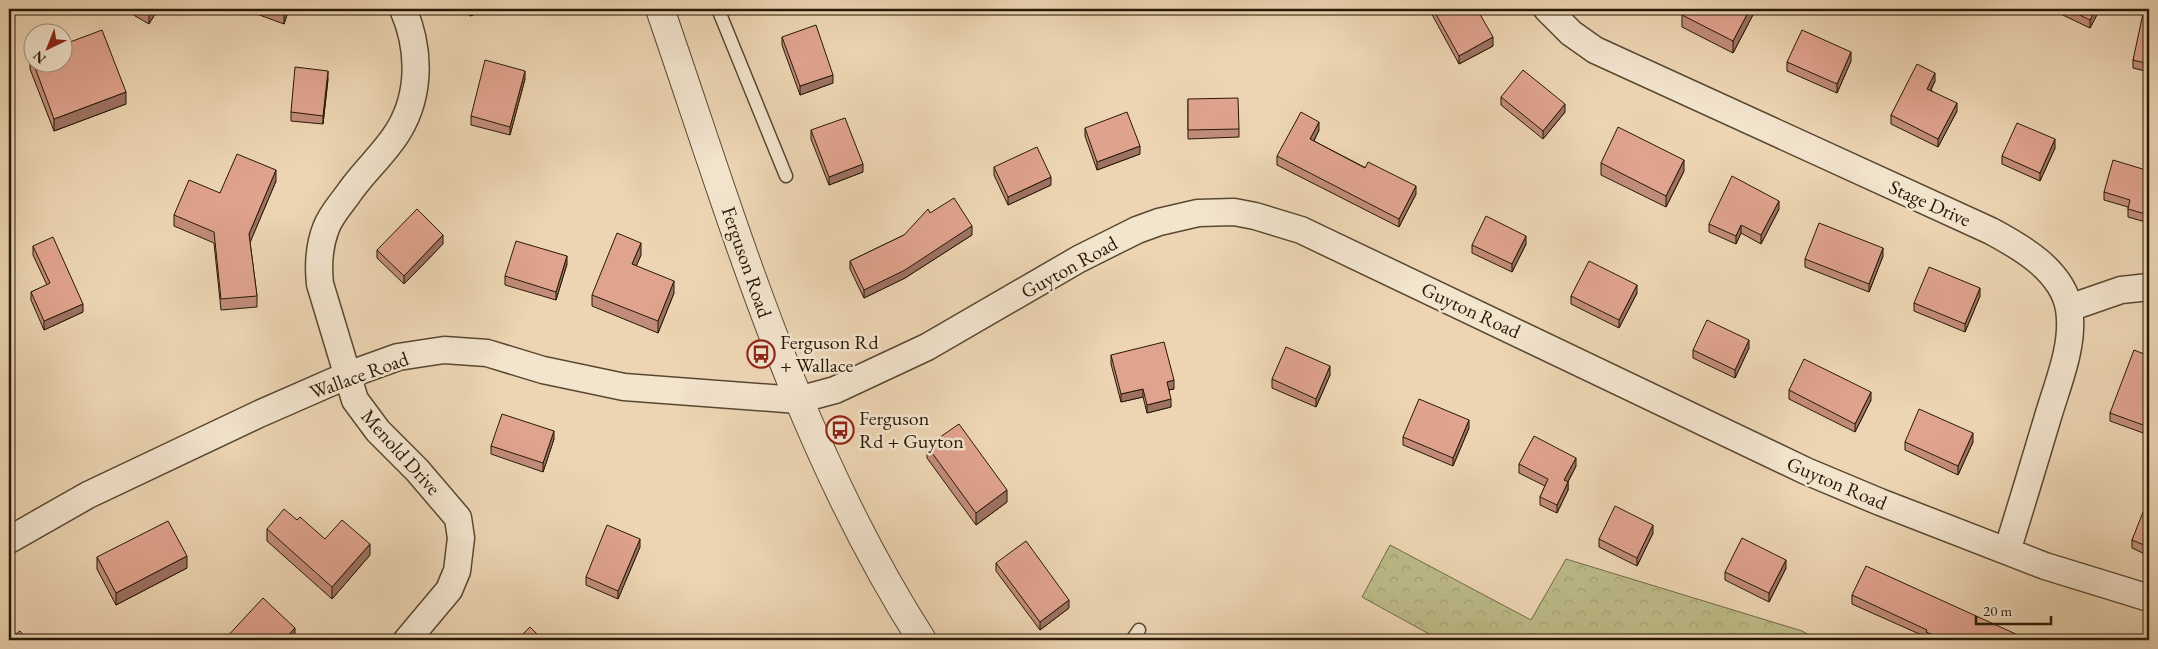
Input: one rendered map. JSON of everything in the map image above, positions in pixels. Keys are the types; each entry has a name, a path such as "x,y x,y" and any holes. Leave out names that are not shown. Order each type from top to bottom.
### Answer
{"street":[{"name":"Menold Drive","path":"403,9 413,37 417,61 410,104 399,129 357,182 326,227 318,264 320,284 355,400 364,414 458,518 461,538 457,571 449,590 407,640"},
{"name":"Ferguson Road","path":"660,9 768,322 798,400 850,515 888,587 922,640"},
{"name":"Stage Drive","path":"1547,9 1576,38 1610,58 1991,231 2018,246 2048,271 2059,285 2069,308 2068,349 2007,550"},
{"name":"Guyton Road","path":"798,400 834,390 927,347 1079,259 1136,230 1185,214 1234,212 1255,216 1301,230 1806,470 1880,502 2045,566 2149,598"},
{"path":"2069,308 2122,290 2149,288"},
{"name":"Wallace Road","path":"9,540 88,495 259,414 348,375 398,357 444,350 487,353 543,370 624,387 798,400"}],"lane":[{"path":"718,9 786,176"}],"green space":[{"path":"1390,545 1531,620 1566,559 1802,631 1818,640 1440,640 1362,597"}],"building":[{"path":"266,9 286,9 284,15"},
{"path":"1433,9 1477,9 1493,37 1459,56"},
{"path":"1685,9 1750,9 1733,41 1682,15"},
{"path":"2067,9 2096,9 2090,20"},
{"path":"2144,9 2149,9 2149,64 2133,60"},
{"path":"816,25 833,75 800,86 782,37"},
{"path":"102,30 126,92 54,119 37,72 72,72 72,41"},
{"path":"1802,30 1851,52 1837,84 1787,62"},
{"path":"485,60 525,71 510,127 471,116"},
{"path":"1917,64 1935,73 1927,89 1957,103 1938,139 1891,115"},
{"path":"295,67 328,71 323,116 291,112"},
{"path":"1523,70 1565,104 1543,131 1501,97"},
{"path":"1238,98 1239,129 1188,130 1188,99"},
{"path":"1127,112 1140,146 1097,162 1085,128"},
{"path":"1301,112 1319,122 1310,139 1365,168 1368,162 1416,186 1399,219 1277,156"},
{"path":"845,118 863,164 829,177 811,130"},
{"path":"2017,123 2055,139 2040,173 2002,156"},
{"path":"1618,127 1684,160 1666,196 1601,163"},
{"path":"1037,147 1051,177 1008,197 994,167"},
{"path":"237,154 276,170 249,234 257,296 221,299 214,232 174,215 189,180 220,193"},
{"path":"2113,160 2149,171 2149,215 2128,209 2130,200 2104,192"},
{"path":"1732,176 1779,201 1761,235 1741,225 1736,236 1709,224"},
{"path":"954,198 972,226 905,270 864,290 850,261 904,235 928,209 930,213"},
{"path":"417,209 443,235 404,276 377,250"},
{"path":"1486,216 1526,236 1512,264 1472,245"},
{"path":"1819,223 1883,248 1869,284 1805,259"},
{"path":"617,233 641,243 632,264 674,281 658,321 592,295"},
{"path":"53,237 83,304 44,321 31,292 50,283 33,246"},
{"path":"516,241 567,256 556,292 505,276"},
{"path":"1589,261 1637,285 1619,320 1571,296"},
{"path":"1929,267 1980,288 1965,324 1914,303"},
{"path":"1707,320 1749,340 1735,370 1693,350"},
{"path":"1164,342 1174,380 1167,382 1171,399 1147,405 1143,389 1121,394 1111,355"},
{"path":"1286,347 1330,366 1316,399 1272,379"},
{"path":"2134,350 2149,356 2149,416 2146,426 2110,413"},
{"path":"1804,359 1871,392 1855,424 1789,390"},
{"path":"1419,399 1469,420 1453,458 1403,437"},
{"path":"1919,409 1973,433 1958,466 1905,442"},
{"path":"502,414 554,431 543,463 491,446"},
{"path":"959,424 1007,490 976,513 927,446"},
{"path":"1534,436 1576,458 1564,480 1568,482 1557,505 1540,497 1548,479 1519,464"},
{"path":"1615,506 1653,525 1637,558 1599,539"},
{"path":"2145,507 2149,509 2149,547 2132,540"},
{"path":"284,509 297,520 300,517 325,539 342,520 370,544 332,587 267,529"},
{"path":"168,521 187,556 116,593 97,557"},
{"path":"607,525 640,539 618,591 586,577"},
{"path":"1742,538 1786,560 1769,593 1725,572"},
{"path":"1026,541 1069,600 1040,622 996,563"},
{"path":"1866,566 2029,640 1945,640 1926,632 1927,630 1852,595"},
{"path":"263,598 295,628 284,640 224,640"},
{"path":"530,627 543,640 517,640"},
{"path":"20,631 27,640 9,640 9,639"}],"place":[{"name":"Ferguson Rd + Wallace","path":"761,354"},
{"name":"Ferguson Rd + Guyton","path":"840,430"}]}
